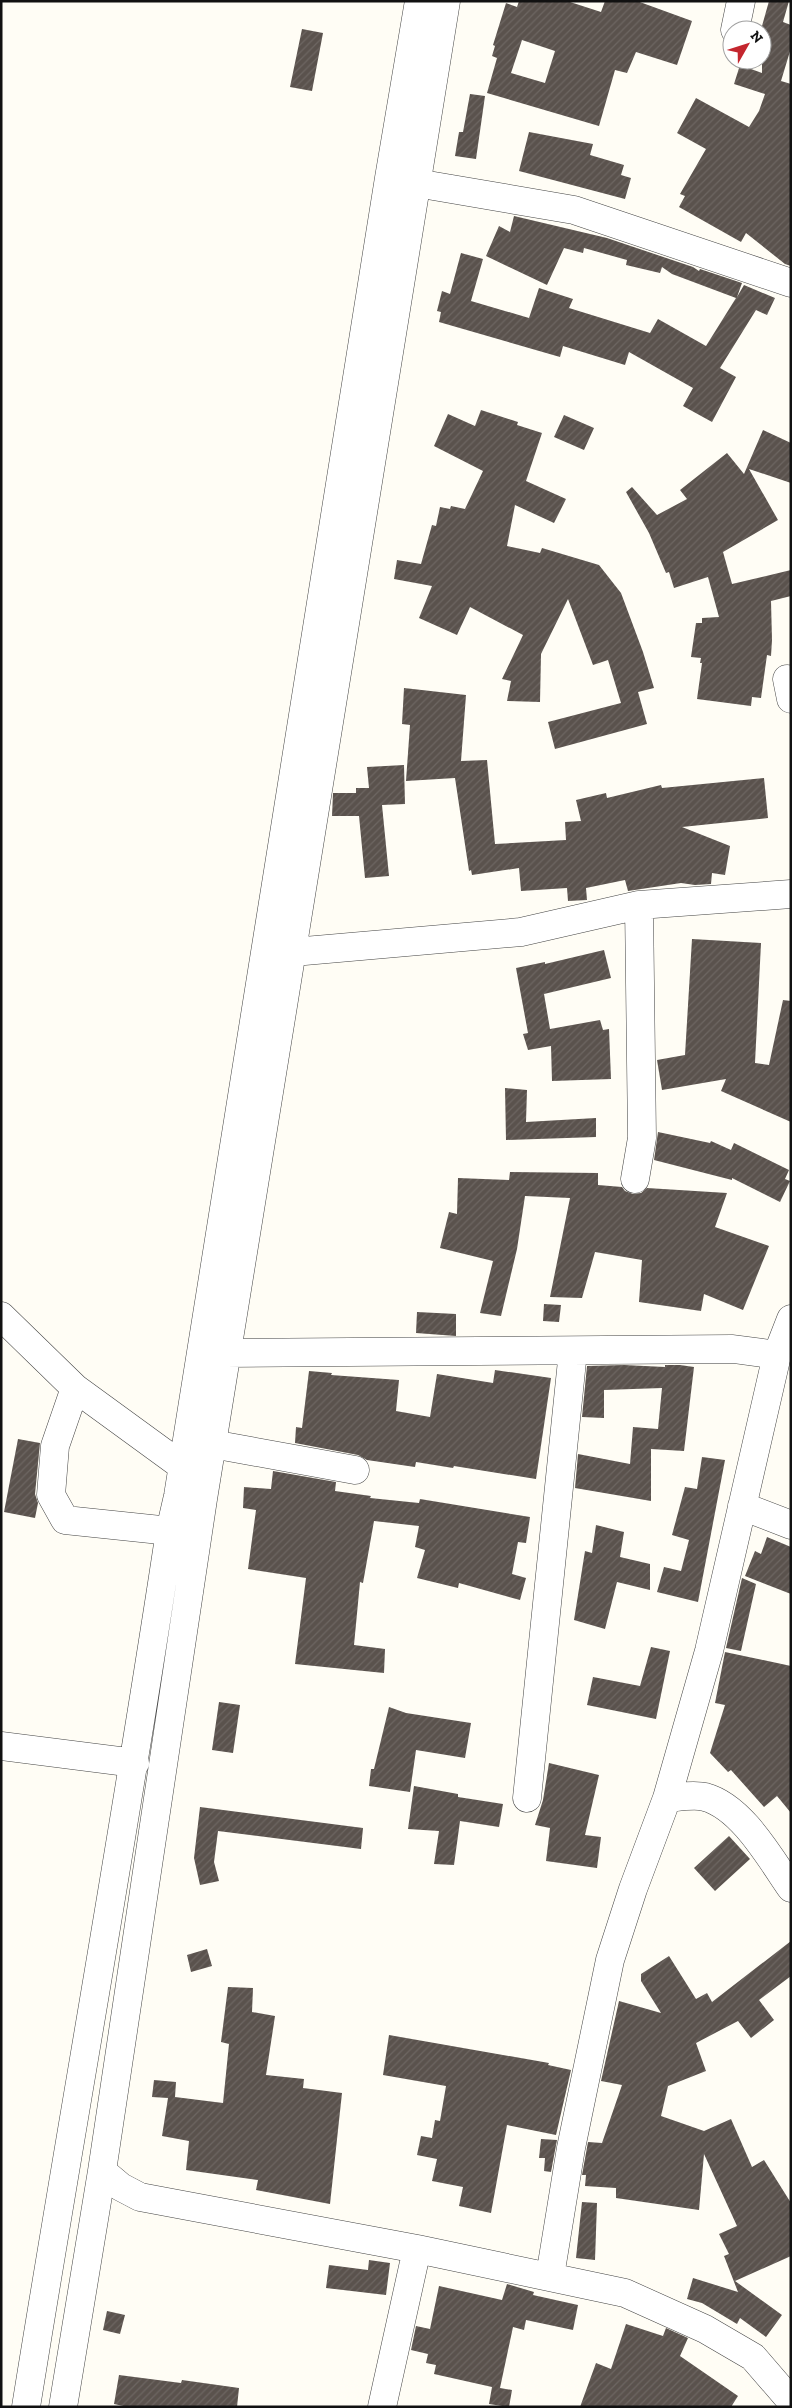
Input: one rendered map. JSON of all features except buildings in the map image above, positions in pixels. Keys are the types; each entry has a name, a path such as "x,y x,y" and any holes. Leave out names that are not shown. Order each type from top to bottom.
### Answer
{"street":[{"path":"63,2407 102,2171 226,1353 293,952 446,1"},
{"path":"737,20 741,1"},
{"path":"26,2407 64,2173 135,1763 170,1531 387,188 412,8"},
{"path":"416,183 574,210 791,283"},
{"path":"293,952 521,932 639,905 791,894"},
{"path":"635,1179 642,1138 639,905"},
{"path":"1,1316 75,1388 182,1466"},
{"path":"550,2276 571,2148 610,1960 633,1889 667,1798 709,1651 777,1355 791,1319"},
{"path":"226,1353 733,1349 777,1355"},
{"path":"527,1798 572,1351"},
{"path":"75,1388 55,1446 51,1495 65,1520 170,1531"},
{"path":"212,1444 355,1470"},
{"path":"742,1506 791,1524"},
{"path":"1,1746 135,1763"},
{"path":"667,1798 704,1796 724,1805 751,1831 791,1888"},
{"path":"102,2171 121,2187 140,2197 550,2276 625,2293 705,2329 753,2357 791,2401"},
{"path":"382,2407 417,2250"}]}
